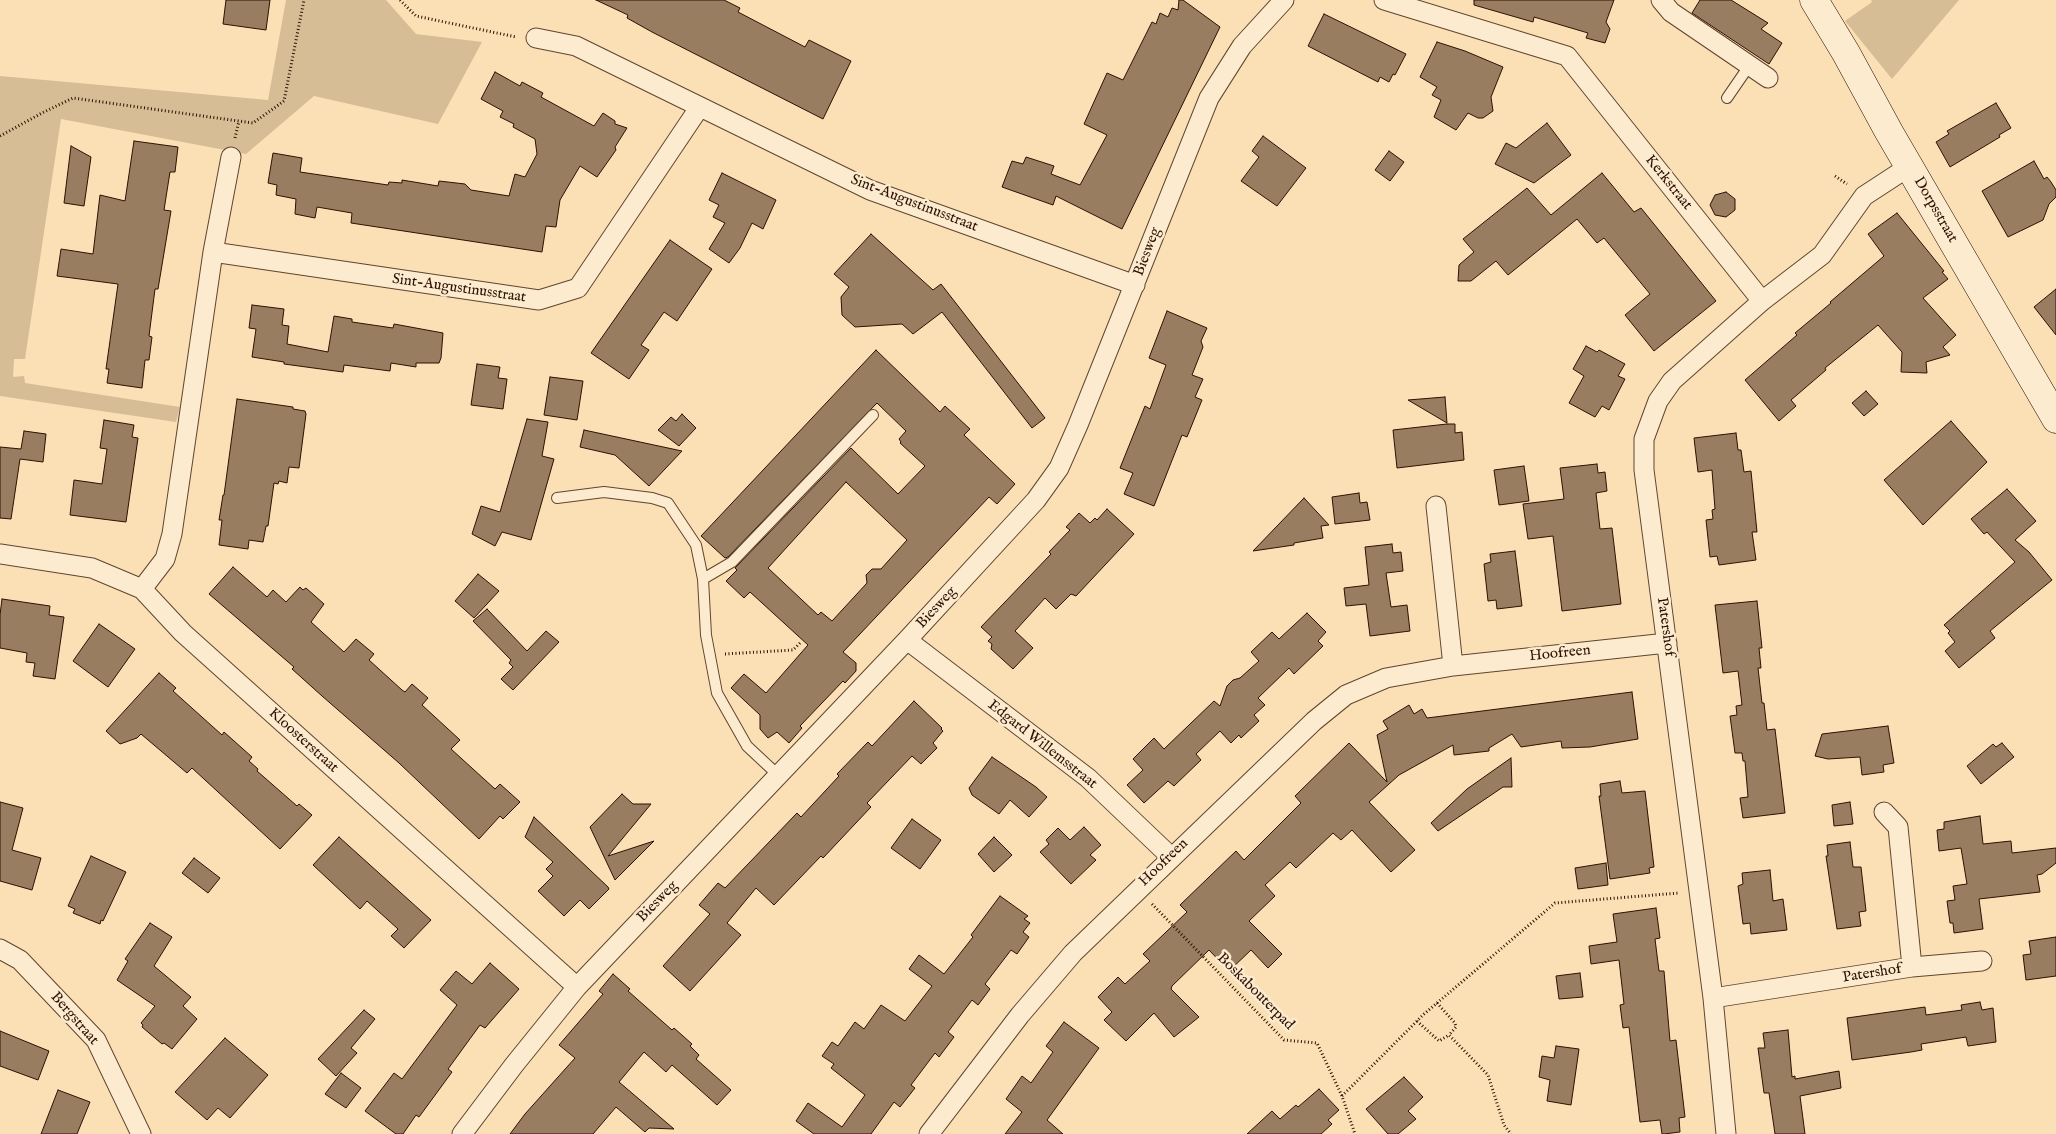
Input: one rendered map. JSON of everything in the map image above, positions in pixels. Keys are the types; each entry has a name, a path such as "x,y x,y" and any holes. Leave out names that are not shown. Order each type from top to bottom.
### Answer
{"street":[{"name":"Biesweg","path":"462,1134 514,1064 577,986 907,640 1036,500 1059,468 1135,285 1209,98 1242,46 1284,0"},
{"name":"Kerkstraat","path":"1384,0 1567,56 1762,301"},
{"path":"1661,0 1671,12 1768,78"},
{"name":"Dorpsstraat","path":"1814,0 1846,52 2056,419"},
{"name":"Sint-Augustinusstraat","path":"536,38 576,46 699,108 870,190 1135,285"},
{"name":"Sint-Augustinusstraat","path":"213,252 539,300 578,288 699,108"},
{"path":"142,589 165,559 172,534 213,252 231,156"},
{"path":"1762,301 1822,255 1864,196 1910,166"},
{"name":"Patershof","path":"1726,1134 1713,998 1644,470 1644,439 1658,401 1672,382 1762,301"},
{"path":"1436,506 1453,666"},
{"name":"Kloosterstraat","path":"0,554 92,568 142,589 182,633 577,986"},
{"name":"Edgard Willemsstraat","path":"907,640 1088,778 1171,857"},
{"name":"Hoofreen","path":"929,1134 1020,1015 1072,952 1314,721 1346,695 1386,678 1453,666 1667,642"},
{"name":"Patershof","path":"1884,812 1898,827 1912,967"},
{"name":"Bergstraat","path":"0,949 20,960 96,1040 141,1134"},
{"name":"Patershof","path":"1713,998 1912,967 1982,960"}],"lane":[{"path":"1727,98 1749,66"},
{"path":"703,579 732,562 873,414"},
{"path":"557,498 604,492 652,498 668,503 696,545 703,579 706,635 717,693 747,746 778,775"}],"path":[{"path":"0,136 73,98 253,123 284,101 304,0"},
{"path":"400,0 416,16 522,38 536,38"},
{"path":"710,655 793,650 801,642"},
{"name":"Boskabouterpad","path":"1137,889 1284,1040 1317,1043 1342,1096 1355,1134"},
{"path":"1342,1096 1417,1021 1555,903 1699,891"},
{"path":"1417,1021 1439,1041 1449,1036 1456,1026 1455,1022 1437,1003"},
{"path":"1449,1036 1488,1075 1504,1125 1511,1134"}],"shaded area":[{"path":"286,0 386,0 416,34 482,42 438,124 314,96 246,154 61,119 25,359 14,359 13,377 24,376 25,383 180,407 176,422 0,396 0,76 268,100"},
{"path":"1871,0 1959,0 1892,79 1845,21 1872,2"}],"building":[{"path":"226,0 270,0 266,30 223,24"},
{"path":"596,0 724,0 740,8 738,12 805,47 809,40 851,61 823,119 652,32 627,18 628,15"},
{"path":"1179,0 1183,0 1220,27 1122,229 1056,196 1053,205 1002,187 1012,161 1023,164 1026,157 1054,166 1051,174 1080,185 1107,135 1084,124 1107,73 1123,80 1152,22 1156,24 1160,13 1168,17 1172,8 1178,10"},
{"path":"1474,0 1614,0 1606,22 1610,29 1605,43 1586,38 1588,33 1534,17 1533,22 1474,5"},
{"path":"1700,0 1731,0 1768,23 1761,29 1782,43 1769,64 1692,13"},
{"path":"1324,14 1406,54 1389,82 1380,77 1378,82 1308,46"},
{"path":"1437,42 1465,51 1503,67 1491,97 1493,111 1483,118 1478,118 1468,113 1456,130 1434,117 1441,100 1432,95 1437,87 1420,77"},
{"path":"495,72 520,86 522,82 543,93 541,97 594,126 603,113 615,121 615,124 627,128 615,147 616,150 597,177 580,166 560,200 556,227 546,226 542,252 351,223 352,213 317,207 315,218 295,214 296,199 276,195 277,185 268,183 273,153 302,158 300,172 388,185 389,182 402,183 402,180 438,186 439,181 465,184 471,190 509,196 515,174 525,177 537,154 535,139 513,127 514,124 500,117 503,111 481,99"},
{"path":"1996,103 2011,128 1999,135 2000,137 1950,167 1936,142 1949,134 1947,131"},
{"path":"1547,123 1571,155 1534,183 1495,164 1506,143 1516,148"},
{"path":"1263,136 1306,168 1277,206 1241,181 1259,157 1252,151"},
{"path":"134,141 178,147 175,172 170,172 164,210 171,211 158,289 155,289 149,336 152,337 149,360 145,360 142,388 107,383 109,369 106,369 118,284 57,276 61,249 93,254 100,195 125,201"},
{"path":"71,146 91,157 84,206 64,203"},
{"path":"1389,151 1404,162 1390,181 1375,170"},
{"path":"2034,161 2044,179 2047,177 2056,190 2056,197 2049,204 2043,220 2008,237 1982,191"},
{"path":"722,173 776,200 763,229 752,223 740,248 729,263 709,249 725,223 713,217 719,205 709,200"},
{"path":"1602,173 1634,212 1641,208 1716,301 1654,351 1625,315 1650,294 1604,238 1597,243 1577,219 1508,275 1496,261 1471,281 1458,281 1459,265 1474,252 1463,239 1527,188 1551,215"},
{"path":"1726,192 1735,199 1735,210 1726,217 1715,215 1710,205 1715,195"},
{"path":"1897,213 1944,271 1942,272 1948,279 1923,298 1956,335 1943,347 1950,355 1926,362 1927,373 1901,372 1902,352 1878,325 1825,368 1826,370 1791,400 1796,406 1779,421 1745,380 1797,335 1795,333 1884,256 1868,234"},
{"path":"871,234 933,290 941,284 1045,418 1032,428 942,312 913,334 902,324 855,327 842,315 841,297 849,287 834,274"},
{"path":"670,240 712,269 677,321 664,312 641,345 649,350 629,379 591,353"},
{"path":"2056,289 2056,335 2034,307"},
{"path":"252,305 284,309 282,325 289,326 287,344 328,352 334,316 352,319 352,322 393,328 394,324 443,333 441,358 439,363 416,363 416,367 391,363 390,371 344,365 343,372 284,364 284,362 252,357 256,329 249,328"},
{"path":"1167,311 1207,328 1201,341 1203,347 1192,375 1203,379 1195,397 1202,400 1187,437 1182,435 1154,506 1124,494 1133,473 1120,468 1145,406 1150,409 1166,365 1149,358"},
{"path":"1586,346 1597,352 1599,350 1625,364 1618,376 1625,379 1609,410 1602,406 1595,417 1569,403 1584,376 1573,369"},
{"path":"876,350 940,412 945,406 970,429 964,435 1015,484 997,504 989,497 843,652 856,663 856,671 845,683 843,681 800,726 802,728 789,743 777,732 768,738 760,729 760,715 731,688 744,674 766,693 808,645 750,592 744,598 726,581 737,570 735,568 851,448 898,494 925,466 900,443 899,439 906,431 877,403 728,557 725,558 701,536","holes":["846,482 907,540 881,569 872,569 866,575 867,583 832,621 821,612 818,615 768,568"]},
{"path":"477,364 500,367 498,378 507,379 503,409 471,405"},
{"path":"550,377 583,381 577,420 544,415"},
{"path":"1866,391 1878,404 1864,416 1852,403"},
{"path":"1445,397 1447,423 1408,400"},
{"path":"237,399 293,407 293,409 305,411 306,414 299,468 289,467 287,483 279,481 278,484 274,483 268,526 266,526 263,542 249,540 248,549 219,545 222,520 219,520"},
{"path":"682,414 696,428 679,446 658,430 671,417 676,421"},
{"path":"527,419 548,422 542,456 554,459 531,540 502,532 495,546 472,534 481,506 500,512"},
{"path":"104,420 134,425 132,437 138,438 126,522 70,515 74,480 102,484 107,449 100,448"},
{"path":"1951,421 1987,462 1923,525 1884,480"},
{"path":"1455,424 1455,433 1462,432 1464,460 1397,468 1393,430"},
{"path":"584,430 682,451 649,486 615,455 580,447"},
{"path":"24,431 46,434 43,462 20,459 11,519 0,518 0,447 21,449"},
{"path":"1736,433 1744,472 1751,471 1757,532 1752,532 1756,560 1719,565 1717,556 1710,557 1706,520 1713,519 1712,510 1715,509 1712,470 1698,472 1694,438"},
{"path":"1597,464 1598,473 1605,472 1607,491 1596,493 1600,529 1612,528 1621,604 1562,611 1553,536 1528,539 1523,504 1564,499 1560,468"},
{"path":"1524,466 1529,501 1499,505 1494,470"},
{"path":"2007,489 2036,521 2015,540 2029,552 2052,580 1990,631 1995,638 1959,668 1945,651 1955,642 1948,633 1950,631 1944,625 2015,562 1987,532 1984,534 1971,519"},
{"path":"1359,493 1360,503 1367,502 1370,520 1335,524 1332,497"},
{"path":"1304,498 1329,525 1321,526 1323,538 1294,543 1294,545 1253,551"},
{"path":"1107,509 1134,534 1076,596 1071,594 1056,609 1045,598 1015,631 1033,648 1013,669 991,649 992,644 988,641 992,637 981,627 1051,554 1049,552 1070,530 1066,527 1079,513 1090,523 1095,518 1097,520"},
{"path":"1392,544 1393,553 1401,552 1403,571 1386,573 1391,607 1407,605 1410,631 1370,636 1366,604 1346,606 1344,588 1369,585 1365,547"},
{"path":"1515,551 1522,606 1497,609 1496,600 1488,601 1484,564 1491,562 1490,554"},
{"path":"233,567 267,597 273,590 286,602 300,587 303,590 306,588 324,604 311,622 344,652 356,639 374,654 369,660 405,692 412,684 428,698 422,705 460,740 451,749 495,789 500,784 520,802 503,819 500,816 479,839 399,763 292,669 294,667 209,594"},
{"path":"478,574 499,591 474,618 455,601"},
{"path":"2,599 50,606 49,615 64,617 55,679 33,676 35,663 26,662 27,653 0,648"},
{"path":"1757,601 1762,648 1759,648 1761,668 1758,668 1762,703 1764,703 1767,730 1775,729 1785,813 1743,818 1740,798 1748,797 1745,761 1743,761 1742,753 1735,753 1730,716 1737,715 1736,706 1742,705 1738,671 1723,673 1715,605"},
{"path":"487,609 527,651 546,631 559,642 513,690 501,679 513,667 509,663 511,660 473,621"},
{"path":"1307,613 1326,632 1318,641 1323,646 1294,674 1289,668 1258,698 1265,705 1254,715 1259,721 1241,738 1239,735 1231,743 1220,731 1196,754 1201,760 1174,786 1168,781 1144,803 1127,785 1143,770 1133,759 1154,738 1164,749 1214,701 1220,706 1227,686 1233,680 1240,678 1259,661 1251,652 1272,632 1279,639"},
{"path":"99,624 135,649 108,687 73,661"},
{"path":"159,673 176,688 173,691 222,735 224,732 252,757 249,761 258,769 257,771 297,806 299,804 312,815 280,849 192,768 187,773 141,734 137,738 120,744 106,731"},
{"path":"1632,692 1638,739 1590,747 1562,748 1561,741 1521,747 1512,734 1489,748 1489,751 1454,755 1453,745 1399,775 1369,802 1415,850 1391,872 1352,830 1341,840 1333,833 1296,868 1290,862 1265,885 1275,896 1249,921 1282,954 1268,968 1251,950 1229,971 1209,950 1172,986 1171,989 1199,1017 1174,1037 1154,1013 1126,1041 1104,1020 1112,1012 1098,997 1118,977 1125,984 1150,961 1143,954 1187,912 1180,905 1236,851 1244,860 1301,803 1295,796 1349,743 1387,782 1377,735 1388,729 1383,721 1409,705 1414,714 1422,709 1427,718"},
{"path":"914,701 942,728 943,731 933,743 937,748 921,764 912,756 867,803 871,807 823,858 821,856 774,905 756,888 727,923 741,935 690,991 663,966 710,914 699,905 718,883 725,888 797,813 801,817 839,776 837,774 868,742 872,746"},
{"path":"1888,726 1894,763 1883,765 1884,772 1862,775 1860,757 1828,759 1815,756 1822,734"},
{"path":"2002,743 2014,757 1981,784 1967,766 1993,744 1996,747"},
{"path":"992,757 1036,787 1047,797 1029,817 1010,800 999,814 972,795 969,788"},
{"path":"1511,758 1512,787 1503,787 1438,831 1431,823 1467,789"},
{"path":"1620,781 1622,793 1645,791 1654,867 1649,868 1650,873 1610,879 1599,796 1601,796 1600,784"},
{"path":"622,794 633,804 651,804 608,856 654,841 615,880 590,827"},
{"path":"0,802 23,808 12,850 41,858 32,890 0,881"},
{"path":"1850,802 1853,824 1834,826 1832,805"},
{"path":"1980,816 1983,844 2011,841 2012,853 2056,848 2056,863 2042,874 2037,875 2040,892 1979,899 1983,929 1954,933 1953,923 1950,923 1947,901 1955,900 1953,886 1967,884 1961,848 1939,851 1937,830 1944,829 1944,822"},
{"path":"534,817 608,887 609,889 589,909 580,900 564,916 538,891 553,876 546,869 553,862 525,837"},
{"path":"912,819 941,840 920,869 891,848"},
{"path":"1084,827 1101,845 1090,855 1096,860 1071,884 1040,852 1049,844 1046,840 1058,828 1070,840"},
{"path":"339,837 431,920 404,948 391,936 398,929 367,901 360,909 313,865"},
{"path":"994,837 1012,855 994,872 978,854"},
{"path":"1850,842 1853,867 1861,867 1866,911 1859,912 1861,926 1837,929 1826,856 1828,856 1827,845"},
{"path":"91,856 126,872 100,924 73,913 75,909 68,906"},
{"path":"194,858 220,878 208,893 182,873"},
{"path":"1606,863 1608,885 1578,889 1575,868"},
{"path":"1770,870 1773,901 1783,899 1787,930 1751,934 1750,923 1743,924 1738,886 1743,884 1742,873"},
{"path":"1000,896 1028,916 1024,919 1030,923 1023,932 1029,937 1017,954 1011,950 985,984 990,989 978,1005 972,1000 948,1032 954,1037 939,1057 935,1053 911,1085 915,1088 900,1107 894,1102 871,1134 814,1134 796,1121 808,1103 842,1127 865,1095 831,1068 834,1064 822,1056 832,1042 838,1046 855,1022 864,1029 881,1005 905,1021 932,986 909,969 919,955 944,974 973,937 971,935"},
{"path":"1656,908 1660,938 1655,939 1659,971 1664,971 1670,1041 1676,1040 1685,1117 1679,1118 1680,1132 1664,1134 1662,1134 1660,1120 1640,1122 1629,1027 1623,1028 1620,1005 1624,1004 1619,960 1591,964 1589,946 1617,942 1613,914"},
{"path":"150,923 172,937 154,966 191,997 183,1006 197,1019 172,1049 164,1043 162,1044 142,1027 141,1023 155,1006 117,980 128,961 125,959"},
{"path":"2056,937 2056,976 2026,980 2023,955 2031,954 2029,941"},
{"path":"490,963 519,989 485,1028 480,1025 448,1069 452,1072 419,1117 416,1115 403,1134 396,1134 365,1111 394,1073 402,1079 457,1005 440,990 456,971 472,984"},
{"path":"1580,973 1583,997 1559,999 1556,976"},
{"path":"613,974 630,989 628,991 672,1030 674,1028 692,1044 690,1046 699,1055 696,1059 731,1090 717,1105 672,1065 666,1072 644,1052 619,1082 674,1129 649,1128 645,1132 616,1107 593,1134 510,1134 525,1114 575,1058 559,1045 603,994 599,991"},
{"path":"1980,1002 1982,1010 1993,1008 1996,1042 1968,1046 1966,1037 1921,1044 1922,1050 1852,1060 1847,1018 1925,1007 1926,1015 1962,1010 1961,1005"},
{"path":"364,1010 375,1019 351,1048 357,1053 336,1076 318,1059"},
{"path":"1064,1022 1099,1048 1047,1120 1063,1134 1005,1134 1022,1112 1006,1099 1022,1076 1031,1083 1053,1052 1046,1046"},
{"path":"1788,1030 1792,1077 1795,1076 1795,1079 1839,1071 1841,1088 1800,1096 1805,1134 1775,1134 1769,1093 1764,1093 1758,1048 1765,1048 1763,1033"},
{"path":"0,1031 49,1051 38,1080 0,1066"},
{"path":"225,1038 268,1075 230,1118 218,1108 207,1120 175,1092"},
{"path":"1556,1046 1579,1049 1571,1105 1547,1101 1550,1080 1539,1077 1542,1056 1554,1058"},
{"path":"341,1073 361,1088 346,1108 325,1094"},
{"path":"1404,1077 1423,1097 1408,1111 1416,1119 1398,1134 1388,1134 1366,1109"},
{"path":"1319,1089 1339,1110 1328,1120 1332,1124 1321,1134 1247,1134 1272,1111 1280,1119"},
{"path":"58,1090 90,1102 77,1134 41,1134"}]}
